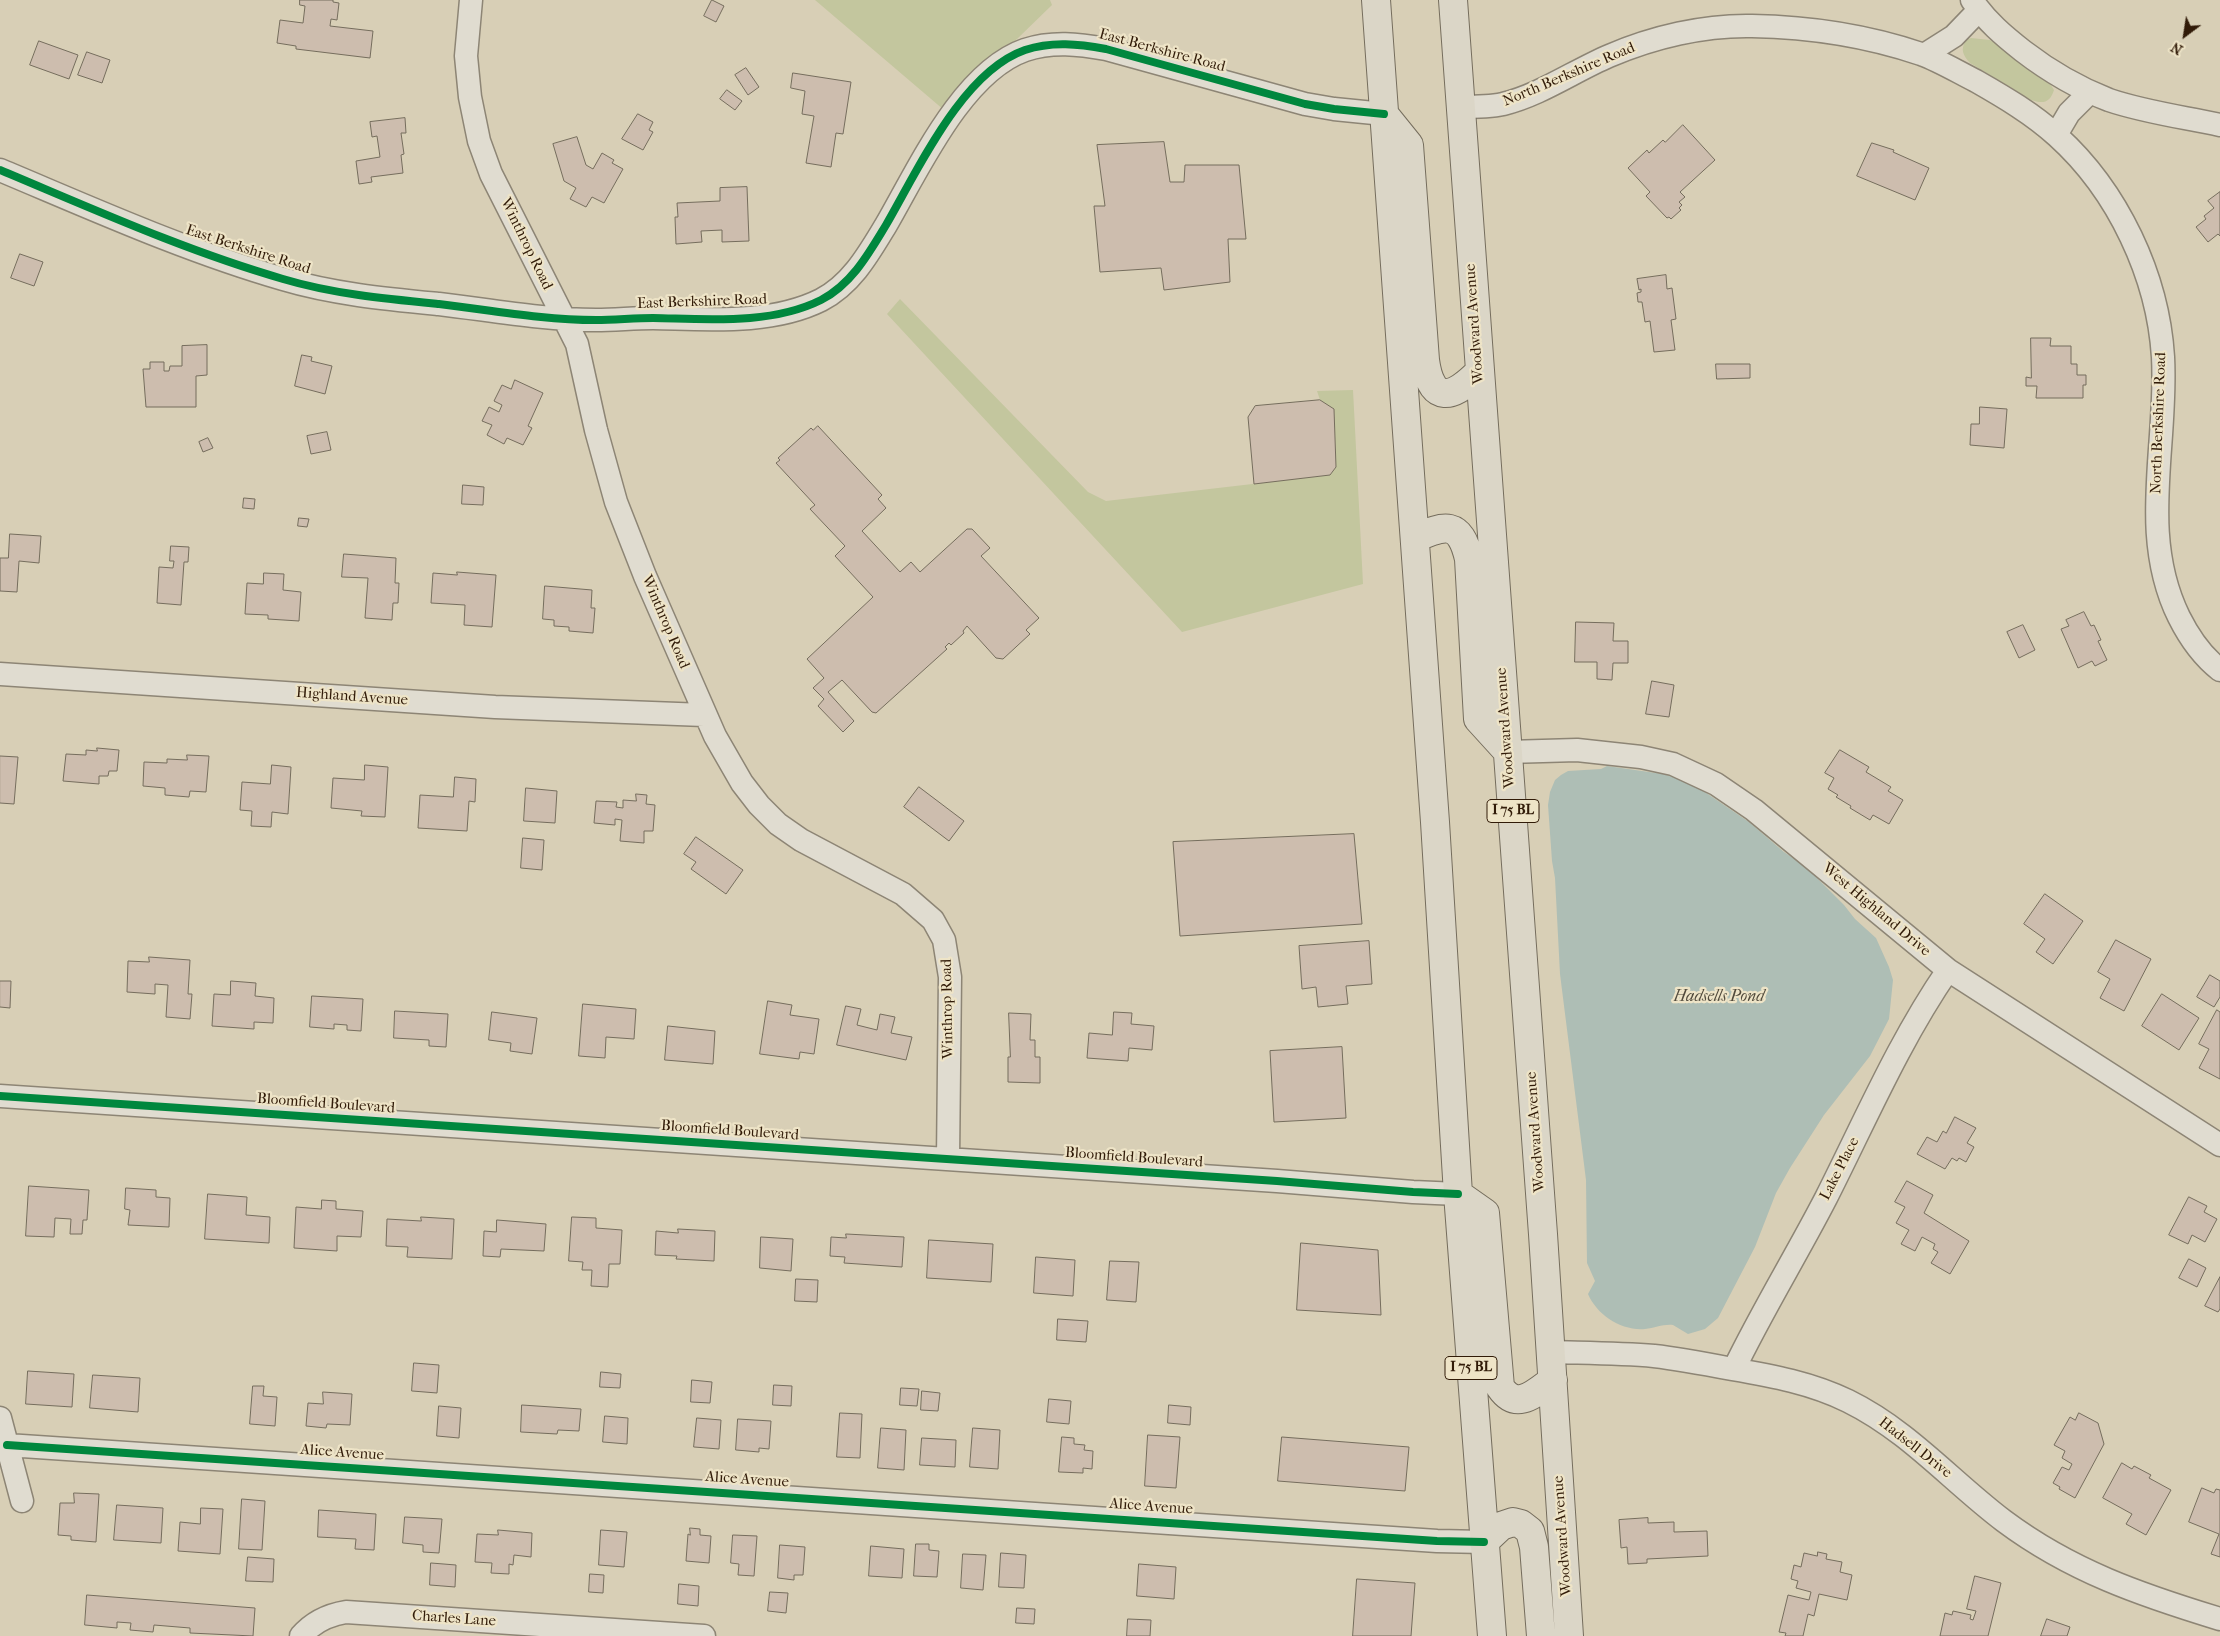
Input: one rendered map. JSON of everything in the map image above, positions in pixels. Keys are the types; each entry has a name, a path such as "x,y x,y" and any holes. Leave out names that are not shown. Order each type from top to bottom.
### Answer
{"main road":[{"name":"I 75 BL","path":"1376,0 1415,538 1458,1194 1492,1636"},
{"name":"Woodward Avenue","path":"1453,0 1552,1352 1569,1636"},
{"path":"1384,114 1409,145 1428,379 1433,386 1442,392 1454,392 1460,390 1479,372"},
{"path":"1415,538 1437,529 1447,528 1456,532 1465,545 1469,559 1478,719 1508,752"},
{"path":"1458,1194 1486,1213 1500,1387 1506,1396 1515,1400 1525,1399 1553,1380"},
{"path":"1484,1542 1501,1526 1513,1522 1521,1524 1530,1531 1534,1547 1541,1636"}],"street":[{"name":"Winthrop Road","path":"471,0 466,56 470,97 479,140 491,174 562,318 574,336 580,353 596,430 616,502 704,715 742,783 773,819 801,840 903,894 926,911 940,929 950,964 948,1159"},
{"path":"1924,55 1954,36 1976,5 2000,32 2033,58 2069,82 2090,92 2127,105 2220,125"},
{"name":"North Berkshire Road","path":"1460,107 1492,106 1517,99 1630,48 1670,36 1725,27 1769,26 1851,37 1896,46 1924,55 1993,91 2026,112 2056,135 2085,164 2114,208 2135,245 2152,290 2163,359 2156,511 2161,562 2169,594 2182,624 2202,653 2220,670"},
{"name":"East Berkshire Road","path":"0,170 134,226 285,280 378,298 562,318 595,320 733,318 787,311 822,299 841,287 860,266 939,134 963,99 1004,61 1024,51 1042,46 1083,44 1305,104 1384,114"},
{"path":"2056,135 2069,113 2090,92"},
{"name":"Highland Avenue","path":"0,674 495,707 704,715"},
{"name":"West Highland Drive","path":"1508,752 1551,750 1604,752 1658,760 1702,777 1754,810 1948,970 2220,1145"},
{"name":"Lake Place","path":"1734,1369 1752,1331 1817,1215 1908,1034 1927,1000 1948,970"},
{"name":"Bloomfield Boulevard","path":"0,1096 1458,1194"},
{"name":"Hadsell Drive","path":"1552,1352 1654,1356 1734,1369 1796,1381 1848,1401 1877,1417 1907,1438 2003,1520 2061,1559 2097,1577 2135,1592 2220,1618"},
{"path":"0,1418 22,1501"},
{"name":"Alice Avenue","path":"7,1445 1437,1541 1484,1542"},
{"name":"Charles Lane","path":"301,1636 309,1627 322,1619 346,1612 704,1636"}],"green space":[{"path":"815,0 1050,0 1052,5 944,110"},
{"path":"1971,38 1990,40 2047,79 2054,90 2050,98 2042,102 2031,100 1970,63 1963,50 1966,40"},
{"path":"900,299 1088,492 1106,501 1330,475 1336,467 1334,410 1320,400 1317,391 1353,390 1363,584 1182,632 887,314"}],"water":[{"name":"Hadsells Pond","path":"1607,766 1663,774 1679,779 1699,788 1749,822 1784,852 1805,866 1844,905 1855,919 1876,938 1893,980 1889,1019 1870,1056 1824,1115 1790,1168 1776,1193 1755,1247 1718,1318 1705,1329 1688,1334 1673,1325 1636,1329 1619,1324 1597,1309 1588,1294 1595,1281 1587,1263 1586,1180 1560,974 1555,878 1548,805 1550,792 1555,780 1561,775 1568,771 1601,769"}],"building":[{"path":"300,0 333,0 333,2 339,3 337,20 331,19 330,26 373,31 370,58 296,49 296,46 277,43 280,20 303,23 305,6 300,5"},
{"path":"712,0 724,6 716,22 704,16"},
{"path":"39,41 78,55 69,79 30,65"},
{"path":"87,52 110,60 102,83 78,75"},
{"path":"746,68 759,87 748,95 735,75"},
{"path":"793,73 851,82 843,134 836,133 831,167 806,163 814,116 802,114 805,91 791,88"},
{"path":"727,90 742,101 735,110 720,99"},
{"path":"638,114 653,122 649,130 653,132 643,150 622,139"},
{"path":"405,118 406,133 401,133 404,154 401,155 403,173 371,177 372,182 359,184 356,161 380,157 377,136 372,137 370,122"},
{"path":"1683,125 1715,160 1680,192 1685,197 1679,202 1682,205 1679,208 1681,210 1671,219 1667,218 1646,196 1650,192 1628,168 1647,150 1649,153 1663,140 1665,142"},
{"path":"577,137 586,165 593,169 602,153 614,160 612,163 623,169 604,203 592,197 586,207 570,199 576,188 564,181 553,144"},
{"path":"1164,142 1170,182 1184,182 1185,165 1239,165 1246,239 1228,239 1230,282 1164,290 1161,268 1100,272 1094,206 1105,206 1097,145"},
{"path":"1872,143 1894,150 1893,152 1929,168 1915,200 1857,176"},
{"path":"747,187 749,241 722,242 722,230 701,231 702,242 676,244 675,217 678,217 677,203 720,201 720,188"},
{"path":"2220,192 2220,236 2218,234 2208,242 2196,227 2206,219 2204,216 2214,208 2208,201"},
{"path":"20,254 43,262 34,286 11,278"},
{"path":"1666,275 1667,289 1672,288 1676,319 1671,320 1675,350 1654,352 1650,321 1645,322 1642,302 1638,302 1637,293 1641,292 1641,289 1639,290 1637,279"},
{"path":"2031,338 2051,338 2050,346 2071,346 2071,364 2077,364 2077,375 2086,375 2086,385 2083,385 2083,398 2036,398 2037,386 2026,386 2026,377 2031,378"},
{"path":"207,345 207,375 196,376 196,407 146,407 143,369 150,369 150,362 164,362 164,371 169,371 170,366 182,366 182,346"},
{"path":"302,355 312,357 311,361 332,366 325,394 295,386"},
{"path":"1716,364 1750,364 1750,378 1717,379"},
{"path":"515,380 543,393 528,426 532,428 523,445 507,438 504,444 487,435 492,425 482,421 489,407 499,412 502,405 494,401 502,385 511,389"},
{"path":"1320,400 1334,409 1336,467 1330,475 1254,484 1248,417 1255,406"},
{"path":"1980,407 2007,409 2004,448 1970,445 1971,424 1979,424"},
{"path":"818,426 882,495 878,499 886,508 862,531 900,572 911,562 920,572 967,529 972,529 990,548 981,556 1039,618 1026,630 1030,634 1003,659 996,658 967,626 963,631 964,633 951,645 949,643 945,647 947,649 876,713 872,712 842,680 828,692 854,721 843,732 818,706 824,699 813,688 824,678 807,659 873,597 835,556 845,546 810,509 815,505 776,463 780,460 778,458 811,428 813,430"},
{"path":"327,432 331,450 311,454 307,436"},
{"path":"208,438 213,448 203,452 199,442"},
{"path":"463,485 484,487 483,505 462,504"},
{"path":"244,498 255,499 254,509 243,508"},
{"path":"299,518 309,519 307,527 298,526"},
{"path":"10,534 41,536 39,563 19,561 17,592 0,591 0,558 8,558"},
{"path":"171,546 189,547 188,562 184,562 181,605 157,603 159,567 173,568 174,561 170,561"},
{"path":"344,554 396,558 395,583 399,583 398,603 393,603 392,620 365,618 368,578 342,577"},
{"path":"457,572 496,575 492,627 464,625 465,605 431,603 433,573 457,575"},
{"path":"264,573 284,574 283,590 301,592 299,621 268,619 268,615 245,614 247,583 263,584"},
{"path":"545,586 592,590 591,608 595,608 593,633 569,631 569,627 554,626 554,620 543,619"},
{"path":"2084,612 2091,626 2094,625 2101,640 2098,641 2107,660 2095,666 2092,661 2078,668 2061,629 2069,626 2066,620"},
{"path":"1576,622 1614,623 1613,641 1628,641 1628,663 1613,663 1612,680 1597,679 1597,662 1575,662"},
{"path":"2023,625 2035,650 2019,658 2007,632"},
{"path":"1652,681 1674,685 1669,717 1646,714"},
{"path":"97,748 119,750 117,771 109,771 108,776 99,776 99,784 63,781 66,754 86,755 86,750 97,751"},
{"path":"1840,750 1869,767 1866,772 1891,787 1888,791 1903,800 1889,824 1873,815 1870,820 1850,808 1851,806 1836,797 1838,795 1828,789 1834,778 1825,773"},
{"path":"187,755 209,756 206,792 190,791 189,797 165,795 165,788 143,786 144,762 167,763 167,759 187,760"},
{"path":"0,756 18,757 14,804 0,803"},
{"path":"272,765 291,767 288,814 272,812 271,827 251,826 252,811 240,810 242,782 270,784"},
{"path":"365,765 388,767 385,817 361,816 362,811 331,808 333,778 364,780"},
{"path":"455,777 476,779 475,802 469,801 467,831 418,828 420,795 453,797"},
{"path":"919,787 964,821 949,841 904,807"},
{"path":"526,788 557,791 555,823 524,821"},
{"path":"636,794 647,795 646,804 655,805 653,831 644,831 644,843 620,841 622,820 615,819 615,825 594,823 596,801 617,802 616,807 623,808 623,800 636,801"},
{"path":"1354,834 1362,924 1180,936 1173,842"},
{"path":"696,837 743,870 726,894 691,869 696,862 684,854"},
{"path":"523,838 544,840 542,870 521,868"},
{"path":"2045,894 2083,921 2053,964 2036,952 2045,939 2024,924"},
{"path":"2116,940 2151,959 2124,1011 2100,998 2110,979 2098,972"},
{"path":"1369,941 1372,984 1346,986 1348,1004 1318,1007 1316,987 1302,989 1299,946"},
{"path":"149,957 190,960 188,994 192,994 190,1019 166,1017 168,985 155,984 155,994 127,992 128,961 149,962"},
{"path":"2210,975 2220,981 2220,997 2214,1007 2197,997"},
{"path":"0,981 11,981 10,1008 0,1007"},
{"path":"231,981 256,983 255,996 274,998 273,1023 254,1022 254,1029 212,1026 214,994 230,995"},
{"path":"2162,994 2199,1018 2179,1050 2142,1026"},
{"path":"312,996 363,999 361,1031 347,1030 347,1025 334,1024 334,1029 310,1027"},
{"path":"768,1001 792,1005 790,1015 819,1019 814,1054 800,1052 799,1059 760,1054"},
{"path":"583,1004 636,1009 634,1039 606,1037 605,1058 579,1056"},
{"path":"846,1006 861,1009 857,1025 877,1030 880,1014 895,1017 891,1033 912,1037 906,1060 837,1045"},
{"path":"2217,1010 2220,1012 2220,1079 2199,1068 2209,1049 2199,1044"},
{"path":"395,1011 448,1014 446,1047 429,1046 429,1040 394,1038"},
{"path":"492,1012 537,1018 532,1054 510,1051 511,1043 489,1040"},
{"path":"1114,1012 1132,1013 1131,1024 1154,1026 1152,1050 1129,1048 1128,1061 1087,1058 1089,1033 1112,1035"},
{"path":"1009,1013 1031,1014 1030,1040 1035,1040 1035,1057 1040,1057 1040,1083 1008,1082 1008,1057 1010,1057"},
{"path":"668,1026 715,1031 713,1064 665,1060"},
{"path":"1342,1047 1346,1118 1274,1122 1270,1051"},
{"path":"1955,1117 1976,1128 1967,1143 1974,1147 1966,1162 1959,1158 1957,1161 1952,1158 1945,1169 1917,1154 1927,1137 1937,1142 1943,1131 1946,1133"},
{"path":"1907,1181 1933,1195 1924,1213 1969,1241 1950,1274 1931,1263 1938,1252 1933,1249 1935,1244 1922,1237 1915,1251 1901,1244 1909,1230 1896,1223 1905,1207 1895,1202"},
{"path":"29,1186 89,1190 87,1220 83,1220 82,1234 70,1234 71,1219 55,1218 54,1237 26,1236"},
{"path":"126,1188 156,1190 156,1197 170,1198 169,1227 128,1225 130,1210 125,1209"},
{"path":"208,1194 247,1197 246,1215 270,1217 269,1243 205,1239"},
{"path":"2189,1197 2207,1206 2204,1212 2217,1219 2205,1242 2192,1235 2188,1244 2169,1235"},
{"path":"322,1200 336,1201 336,1209 363,1211 361,1237 337,1236 337,1251 294,1248 296,1207 321,1209"},
{"path":"421,1217 454,1219 452,1259 407,1257 408,1247 386,1246 387,1219 421,1221"},
{"path":"572,1217 596,1218 596,1228 622,1230 620,1264 609,1264 608,1287 591,1286 592,1270 582,1270 583,1262 569,1261"},
{"path":"497,1220 546,1224 544,1251 501,1249 500,1257 483,1256 484,1231 496,1232"},
{"path":"678,1229 715,1231 714,1261 676,1259 677,1256 655,1255 656,1231 678,1233"},
{"path":"846,1234 904,1237 902,1267 844,1263 845,1257 830,1256 831,1237 846,1238"},
{"path":"761,1237 793,1239 791,1271 760,1268"},
{"path":"929,1240 993,1244 991,1282 927,1278"},
{"path":"1301,1243 1378,1250 1381,1315 1297,1310"},
{"path":"1036,1257 1075,1260 1073,1296 1034,1293"},
{"path":"2189,1259 2206,1268 2197,1287 2179,1278"},
{"path":"1110,1261 1139,1262 1136,1302 1107,1300"},
{"path":"2220,1277 2220,1309 2218,1312 2205,1306"},
{"path":"796,1279 818,1280 817,1302 795,1301"},
{"path":"1058,1319 1088,1321 1086,1342 1057,1340"},
{"path":"414,1363 439,1365 437,1393 412,1391"},
{"path":"28,1371 74,1374 72,1407 26,1404"},
{"path":"601,1372 621,1374 620,1388 600,1387"},
{"path":"93,1375 140,1378 138,1412 90,1408"},
{"path":"692,1380 712,1382 710,1403 691,1402"},
{"path":"774,1385 792,1386 791,1406 773,1405"},
{"path":"253,1386 264,1386 263,1396 277,1397 275,1426 250,1424"},
{"path":"901,1388 919,1389 917,1406 900,1405"},
{"path":"922,1391 940,1393 938,1411 921,1410"},
{"path":"323,1392 352,1394 350,1425 327,1424 326,1428 306,1426 308,1403 323,1404"},
{"path":"1049,1399 1071,1401 1069,1424 1047,1422"},
{"path":"522,1405 581,1409 579,1431 558,1430 557,1434 521,1432"},
{"path":"1169,1405 1191,1407 1190,1425 1168,1423"},
{"path":"439,1406 461,1408 459,1438 437,1436"},
{"path":"840,1413 862,1414 860,1458 837,1457"},
{"path":"2079,1413 2098,1423 2104,1444 2075,1498 2059,1489 2060,1487 2053,1483 2062,1467 2069,1470 2072,1464 2062,1458 2065,1451 2054,1445 2070,1417 2075,1420"},
{"path":"605,1416 628,1418 627,1444 603,1442"},
{"path":"697,1418 721,1420 719,1449 694,1447"},
{"path":"738,1419 771,1421 769,1449 759,1448 759,1452 736,1450"},
{"path":"881,1428 906,1430 904,1470 878,1468"},
{"path":"973,1428 1000,1430 998,1469 970,1467"},
{"path":"1148,1435 1180,1437 1176,1488 1145,1486"},
{"path":"1062,1437 1074,1438 1074,1444 1085,1445 1084,1450 1093,1451 1092,1469 1083,1468 1083,1473 1059,1472"},
{"path":"1282,1437 1409,1447 1405,1491 1278,1481"},
{"path":"922,1438 956,1440 955,1467 920,1465"},
{"path":"2122,1463 2132,1469 2134,1466 2151,1475 2149,1478 2171,1490 2146,1535 2126,1524 2132,1514 2103,1498"},
{"path":"2202,1488 2214,1493 2216,1489 2220,1490 2220,1557 2211,1554 2219,1534 2189,1522"},
{"path":"74,1493 99,1494 96,1542 71,1540 71,1536 58,1535 60,1503 74,1503"},
{"path":"242,1499 265,1501 262,1550 239,1549"},
{"path":"117,1505 163,1508 161,1543 114,1540"},
{"path":"201,1508 223,1509 220,1554 178,1551 180,1522 200,1524"},
{"path":"319,1510 376,1514 374,1550 355,1549 356,1539 318,1537"},
{"path":"405,1517 442,1519 439,1553 423,1552 423,1545 403,1543"},
{"path":"1648,1518 1648,1523 1674,1522 1674,1532 1707,1531 1708,1556 1647,1559 1647,1563 1628,1564 1627,1547 1621,1548 1619,1520"},
{"path":"690,1528 700,1529 700,1535 711,1536 709,1563 686,1561"},
{"path":"498,1530 532,1533 531,1557 514,1555 513,1565 509,1564 509,1574 491,1573 492,1563 475,1562 477,1534 498,1535"},
{"path":"601,1530 627,1532 624,1567 599,1565"},
{"path":"733,1535 757,1536 754,1576 738,1575 739,1564 731,1563"},
{"path":"916,1544 929,1544 929,1550 939,1551 937,1577 914,1576"},
{"path":"780,1545 805,1547 803,1575 794,1575 794,1580 778,1578"},
{"path":"871,1546 904,1549 902,1578 869,1576"},
{"path":"1818,1552 1827,1554 1826,1559 1842,1562 1840,1572 1852,1575 1847,1600 1819,1594 1814,1616 1808,1614 1803,1636 1785,1636 1786,1633 1779,1632 1788,1595 1809,1600 1811,1592 1796,1588 1798,1581 1791,1579 1794,1565 1801,1567 1804,1553 1817,1556"},
{"path":"1001,1553 1026,1555 1024,1588 999,1587"},
{"path":"963,1554 986,1555 983,1590 961,1588"},
{"path":"248,1557 274,1559 273,1582 246,1581"},
{"path":"431,1563 456,1565 455,1587 430,1585"},
{"path":"1139,1564 1176,1567 1174,1599 1137,1596"},
{"path":"590,1574 604,1575 603,1593 589,1592"},
{"path":"1975,1576 2001,1583 1988,1636 1940,1636 1945,1613 1952,1615 1953,1611 1971,1615 1970,1619 1973,1620 1976,1611 1967,1609"},
{"path":"1357,1579 1415,1583 1411,1636 1353,1636"},
{"path":"679,1584 699,1586 698,1606 678,1604"},
{"path":"770,1592 788,1593 786,1613 768,1611"},
{"path":"87,1595 255,1608 253,1636 190,1633 190,1628 154,1625 153,1632 130,1630 131,1623 117,1622 117,1628 85,1625"},
{"path":"1017,1608 1035,1609 1034,1624 1016,1623"},
{"path":"1128,1619 1151,1620 1150,1636 1127,1636"},
{"path":"2047,1619 2070,1627 2067,1636 2041,1636"}],"cycle path":[{"path":"0,170 140,229 211,256 321,289 380,298 576,320 653,318 739,319 781,314 802,308 821,300 851,277 886,225 927,151 962,101 981,79 1002,62 1025,50 1055,44 1106,49 1305,104 1384,114"},
{"path":"0,1096 1458,1194"},
{"path":"7,1445 1437,1541 1484,1542"}]}
